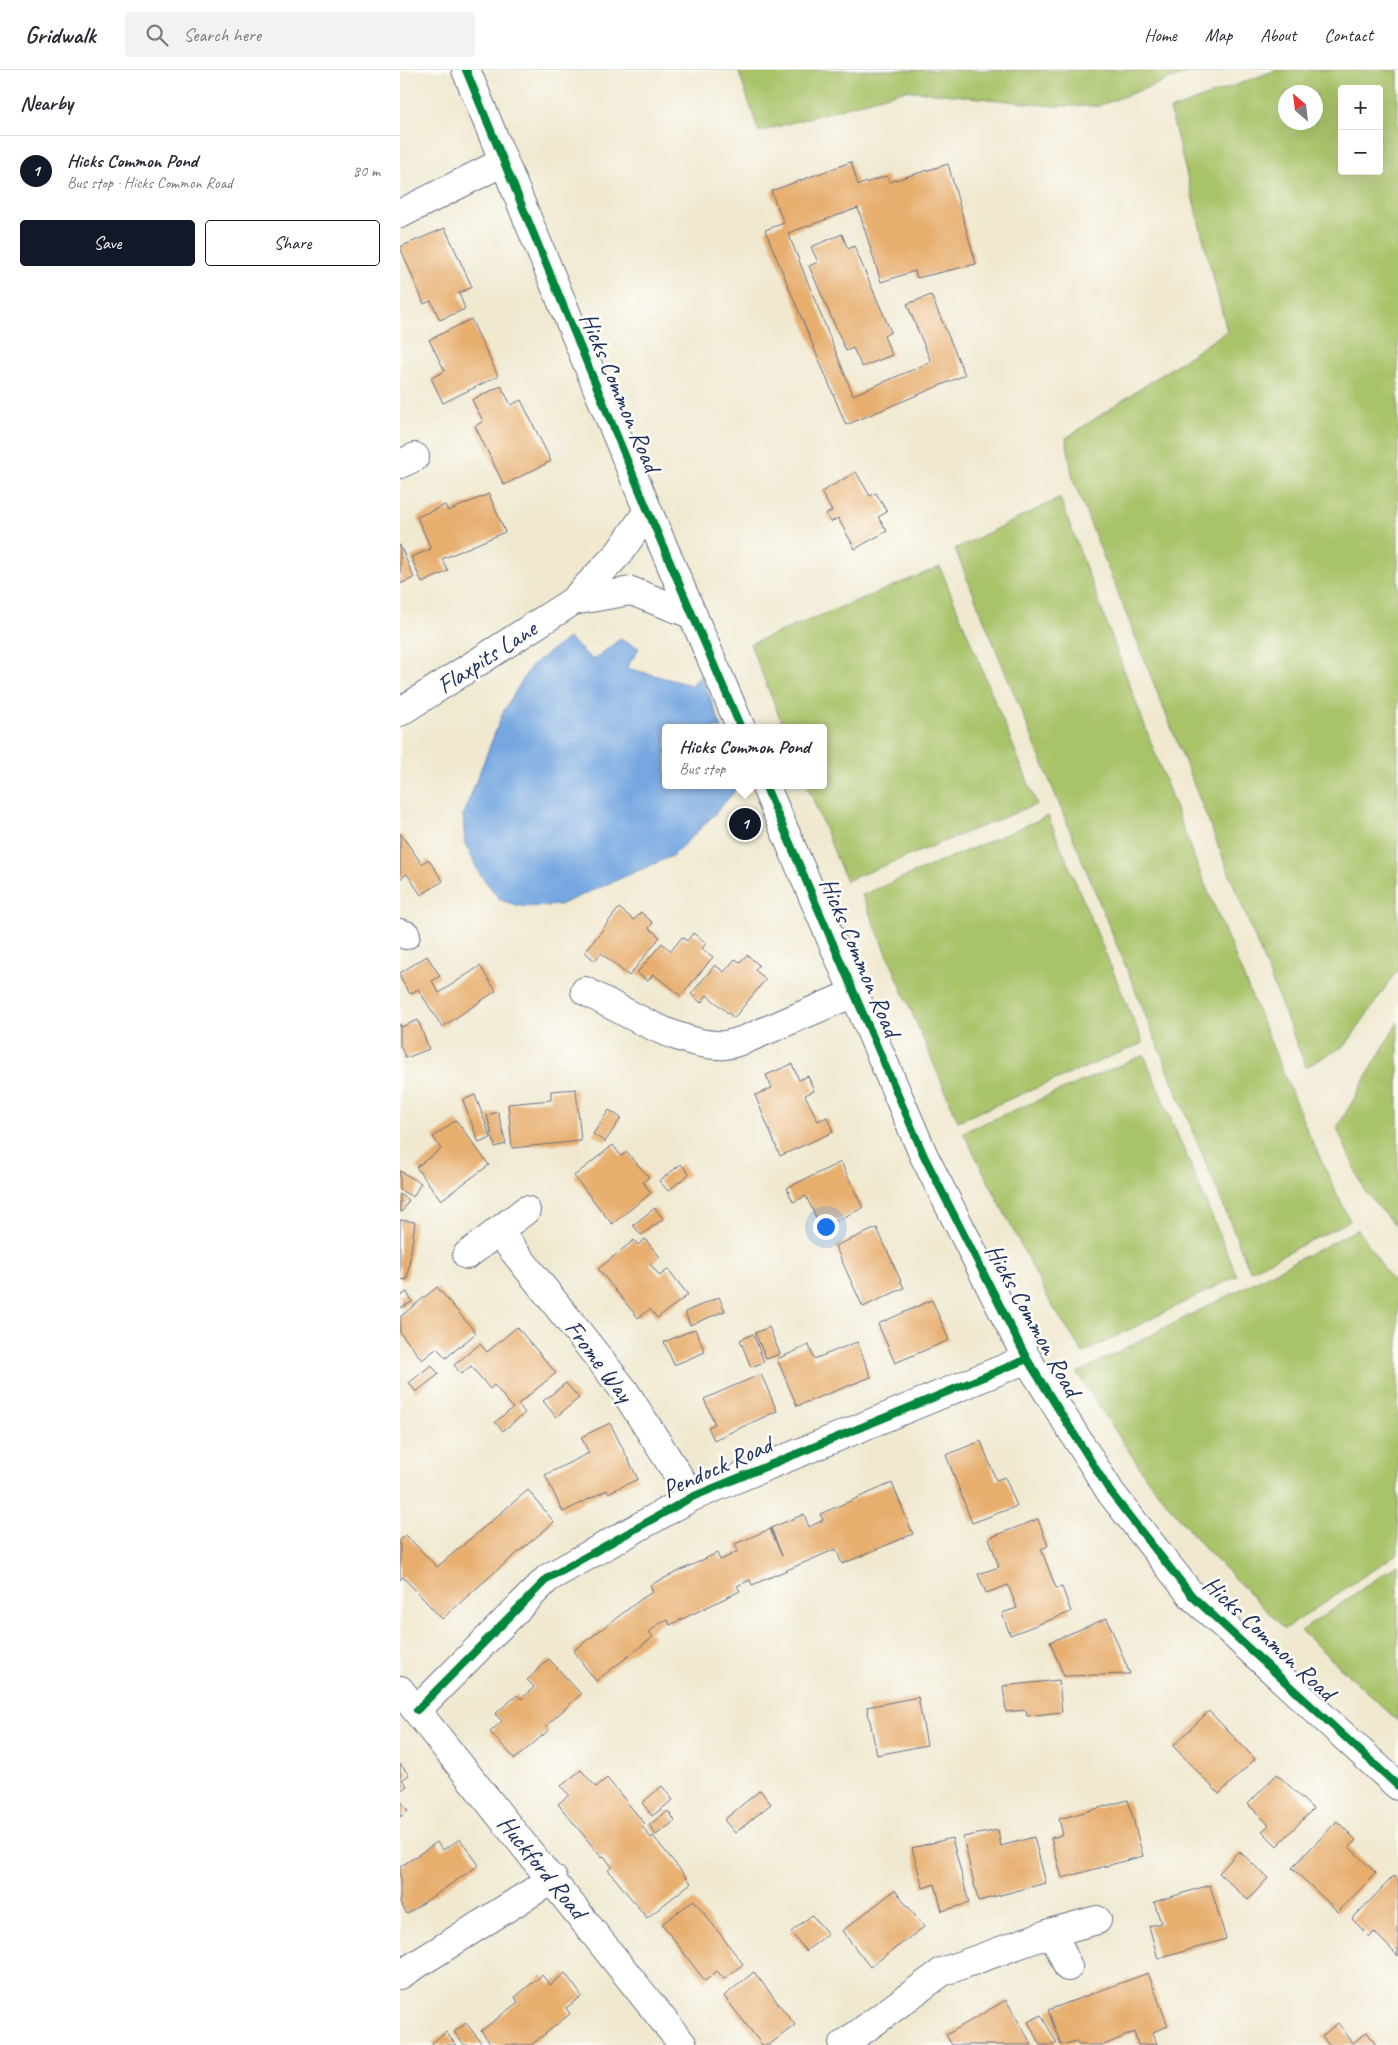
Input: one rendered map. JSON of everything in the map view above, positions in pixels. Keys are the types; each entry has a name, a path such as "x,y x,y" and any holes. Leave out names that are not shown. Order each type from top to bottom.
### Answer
{"street":[{"name":"Hicks Common Road","path":"466,70 648,511 739,724"},
{"path":"400,214 503,162"},
{"name":"Flaxpits Lane","path":"400,712 573,601 619,553 648,511"},
{"name":"Flaxpits Lane","path":"573,601 631,591 693,615"},
{"name":"Hicks Common Road","path":"767,789 924,1156 1027,1358 1111,1493 1192,1596 1398,1786"},
{"path":"585,991 678,1036 708,1044 726,1045 744,1040 854,993"},
{"path":"467,1255 526,1210"},
{"name":"Frome Way","path":"498,1231 624,1390 692,1497"},
{"name":"Pendock Road","path":"408,1700 548,1578 692,1497 1027,1358"},
{"name":"Huckford Road","path":"408,1700 553,1879 683,2045"},
{"path":"400,1976 553,1879"},
{"path":"843,2045 942,1972 1053,1932 1098,1920"},
{"path":"1053,1932 1068,1967"}],"green space":[{"path":"738,70 1195,70 1098,106 1054,106 906,90 759,132"},
{"path":"1276,70 1398,70 1398,969 1346,1045 1306,1067 1073,480 1066,438 1227,331 1170,110"},
{"path":"1060,498 1193,855 1310,1137 1350,1221 1250,1271 955,549"},
{"path":"940,567 1037,804 846,881 809,789 827,789 827,724 782,724 750,644"},
{"path":"1048,816 1143,1043 958,1121 862,895"},
{"path":"1398,1022 1398,1229 1364,1190 1337,1128"},
{"path":"1144,1055 1237,1276 1083,1353 1051,1304 963,1132"},
{"path":"1358,1229 1398,1290 1398,1553 1285,1629 1204,1548 1148,1480 1077,1373"},
{"path":"1398,1564 1398,1721 1301,1631"}],"water":[{"path":"568,638 593,660 620,639 639,648 627,668 691,685 701,675 720,724 662,724 662,789 736,789 712,817 672,856 559,905 524,907 500,900 479,873 465,843 463,815 503,712 531,666"}],"building":[{"path":"851,162 858,185 887,176 889,182 948,164 976,264 917,278 915,271 881,282 858,208 788,233 853,395 931,362 907,304 931,295 965,375 846,425 765,230 784,223 771,191"},
{"path":"445,228 472,287 459,293 465,309 440,320 431,301 424,304 400,247"},
{"path":"842,234 848,249 854,246 891,332 884,336 892,355 862,367 853,348 846,351 809,266 818,262 811,247"},
{"path":"471,319 498,376 443,403 431,378 445,371 429,340"},
{"path":"501,386 511,405 521,400 551,461 504,485 475,426 483,421 472,400"},
{"path":"856,472 870,496 876,493 887,512 878,517 887,531 855,549 838,518 831,522 826,514 832,511 821,492"},
{"path":"489,494 505,532 442,559 448,571 422,583 411,557 431,549 417,517 445,505 448,511"},
{"path":"400,545 414,578 400,584"},
{"path":"400,833 422,864 428,859 443,881 421,895 407,874 400,879"},
{"path":"619,908 634,920 641,912 653,923 649,928 660,937 629,976 601,953 595,961 585,952"},
{"path":"693,933 706,943 702,949 713,957 681,996 653,974 648,981 637,973 662,943 671,951 682,937 687,941"},
{"path":"747,955 759,965 755,970 766,979 734,1018 707,995 701,1003 691,994 715,965 724,972 735,959 740,962"},
{"path":"427,956 440,976 432,981 439,993 480,966 496,991 442,1027 418,989 410,994 400,978 400,973"},
{"path":"418,1020 429,1049 406,1058 400,1046 400,1024 401,1027"},
{"path":"792,1064 799,1080 808,1076 814,1091 805,1095 818,1121 827,1117 833,1132 780,1156 755,1095 772,1088 766,1075"},
{"path":"576,1089 581,1141 512,1148 508,1104 551,1100 551,1091"},
{"path":"475,1095 491,1138 479,1143 463,1100"},
{"path":"609,1110 621,1118 605,1142 593,1134"},
{"path":"498,1112 506,1144 495,1147 487,1115"},
{"path":"456,1120 489,1165 441,1200 416,1167 441,1149 433,1137"},
{"path":"613,1145 621,1156 627,1152 649,1177 643,1182 651,1193 612,1224 574,1176"},
{"path":"841,1162 863,1208 821,1228 806,1196 793,1202 787,1188"},
{"path":"681,1164 689,1174 668,1191 659,1181"},
{"path":"400,1171 421,1183 413,1197 400,1190"},
{"path":"400,1194 409,1200 402,1212 400,1211"},
{"path":"655,1208 663,1219 641,1235 633,1225"},
{"path":"400,1220 415,1222 407,1280 400,1279"},
{"path":"877,1228 904,1288 863,1307 835,1246"},
{"path":"645,1239 660,1257 650,1264 660,1276 668,1269 688,1295 657,1318 650,1309 638,1318 598,1269 634,1240 638,1245"},
{"path":"437,1287 476,1333 446,1358 437,1348 422,1360 400,1332 400,1317"},
{"path":"407,1292 412,1302 400,1308 400,1296"},
{"path":"719,1297 725,1311 690,1325 685,1312"},
{"path":"932,1300 949,1340 895,1363 878,1324"},
{"path":"517,1327 556,1373 518,1404 525,1413 503,1431 495,1422 513,1408 494,1385 490,1389 471,1366 461,1374 454,1365 480,1344 487,1352"},
{"path":"769,1327 780,1354 766,1359 755,1333"},
{"path":"695,1329 705,1352 674,1365 664,1342"},
{"path":"753,1334 764,1362 751,1367 740,1340"},
{"path":"857,1342 871,1377 797,1406 777,1359 809,1345 814,1359"},
{"path":"431,1365 439,1374 416,1392 409,1383"},
{"path":"761,1374 777,1411 714,1440 708,1427 715,1424 704,1399"},
{"path":"566,1383 579,1398 556,1417 543,1401"},
{"path":"610,1423 638,1479 608,1493 607,1490 563,1512 545,1475 589,1453 581,1437"},
{"path":"981,1441 996,1480 1005,1477 1017,1506 972,1523 946,1455"},
{"path":"892,1483 913,1534 842,1564 836,1549 752,1585 750,1580 737,1586 740,1591 670,1625 668,1620 659,1624 649,1632 653,1637 596,1681 573,1651 653,1592 650,1585 717,1553 720,1560 729,1556 738,1551 735,1544 770,1529 782,1556 771,1528 804,1514 809,1527 823,1520 820,1514"},
{"path":"528,1490 554,1522 442,1619 403,1577 400,1580 400,1540 406,1535 437,1567"},
{"path":"1038,1519 1048,1546 1041,1549 1056,1588 1062,1587 1071,1612 1010,1635 1002,1613 1017,1608 1008,1585 986,1593 978,1574 999,1567 989,1538"},
{"path":"1107,1618 1130,1674 1064,1676 1050,1642"},
{"path":"549,1659 581,1694 546,1726 549,1730 515,1759 490,1732 502,1721 495,1714 517,1695 521,1699 534,1687 527,1680"},
{"path":"1059,1680 1062,1712 1027,1716 1026,1710 1006,1712 1003,1686"},
{"path":"918,1697 927,1745 877,1755 867,1707"},
{"path":"1209,1711 1255,1759 1219,1794 1173,1746"},
{"path":"400,1764 409,1775 402,1780 407,1786 400,1791"},
{"path":"581,1770 596,1787 607,1778 645,1824 642,1827 651,1838 653,1836 691,1883 647,1918 608,1870 612,1867 604,1856 602,1858 558,1804 569,1795 561,1786"},
{"path":"1277,1774 1313,1809 1277,1846 1262,1831 1269,1825 1248,1804"},
{"path":"662,1786 673,1800 652,1816 642,1803"},
{"path":"760,1790 771,1804 735,1833 724,1820"},
{"path":"400,1800 408,1811 400,1817"},
{"path":"1128,1800 1143,1856 1062,1878 1051,1838 1063,1835 1059,1819"},
{"path":"668,1811 675,1821 656,1835 649,1825"},
{"path":"1337,1821 1356,1840 1349,1847 1376,1873 1338,1912 1292,1868"},
{"path":"998,1830 1001,1846 1034,1837 1046,1883 978,1901 963,1837"},
{"path":"952,1838 969,1903 942,1911 935,1884 923,1888 912,1848"},
{"path":"460,1839 479,1865 407,1914 400,1903 400,1867 437,1842 443,1850"},
{"path":"1239,1851 1268,1878 1248,1900 1219,1873"},
{"path":"1394,1876 1398,1880 1398,1956 1374,1932 1370,1937 1352,1919"},
{"path":"1210,1885 1226,1939 1158,1959 1149,1926 1161,1923 1154,1902"},
{"path":"895,1890 924,1927 870,1967 842,1931"},
{"path":"694,1900 743,1964 724,1979 717,1971 705,1981 662,1924"},
{"path":"812,1915 828,1934 806,1951 791,1932"},
{"path":"754,1972 795,2025 769,2045 762,2045 724,1996"},
{"path":"565,1973 582,1996 566,2008 570,2014 531,2045 492,2045 481,2031 518,2002 515,1997 542,1975 550,1985"},
{"path":"1148,1973 1168,2026 1153,2032 1157,2044 1138,2045 1134,2032 1104,2045 1078,2045 1077,2041 1061,2045 1048,2010"},
{"path":"1006,2000 1032,2045 952,2045 946,2035"},
{"path":"1041,2015 1057,2043 1053,2045 1040,2045 1028,2022"},
{"path":"466,2023 483,2045 464,2045 454,2032"},
{"path":"1338,2023 1353,2043 1367,2032 1376,2045 1329,2045 1322,2036"},
{"path":"446,2032 456,2045 433,2045 432,2043"}],"cycle path":[{"path":"466,70 648,511 739,724"},
{"path":"767,789 924,1156 1027,1359 1111,1493 1192,1596 1398,1786"},
{"path":"417,1710 548,1578 692,1497 1027,1359"}],"place":[{"name":"Hicks Common Pond","path":"745,824"}]}
